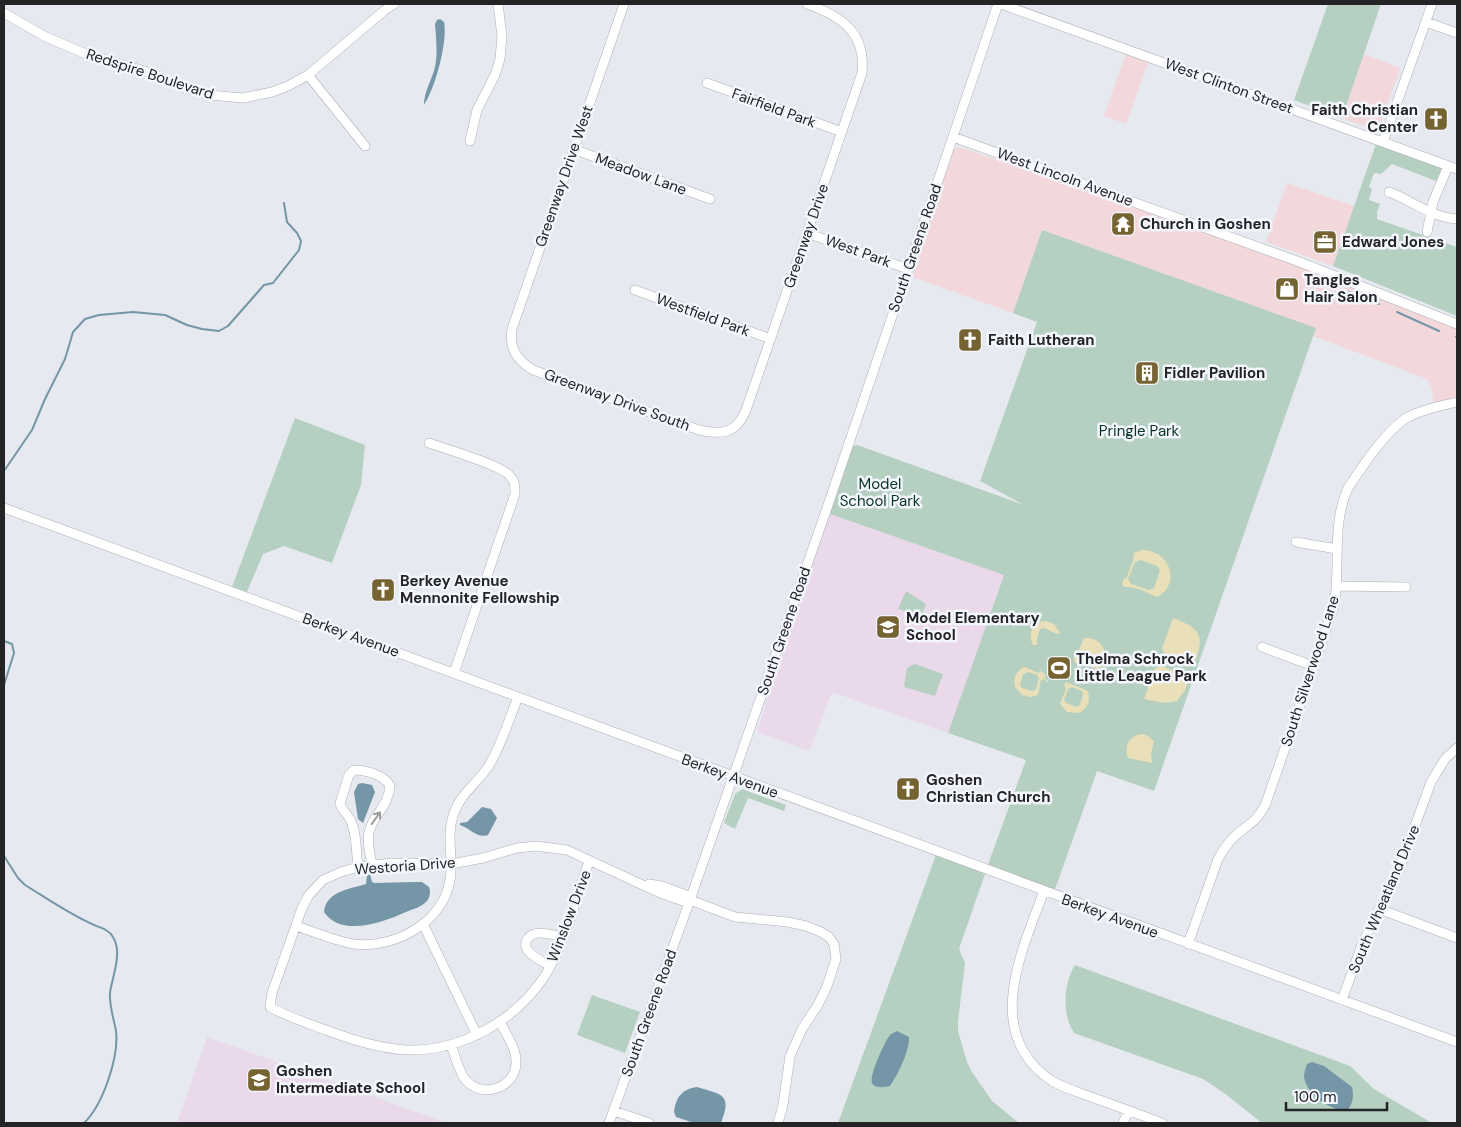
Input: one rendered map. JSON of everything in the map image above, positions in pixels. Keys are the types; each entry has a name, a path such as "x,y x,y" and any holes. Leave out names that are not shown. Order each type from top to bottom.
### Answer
{"street":[{"name":"Redspire Boulevard","path":"4,13 46,36 86,54 148,72 209,96 243,98 272,92 308,75 394,4"},
{"path":"470,141 477,110 492,82 500,59 502,36 498,4"},
{"name":"Greenway Drive West","path":"513,350 512,329 624,4"},
{"name":"Greenway Drive","path":"730,431 738,425 742,418 862,73 863,62 855,35 843,21 834,15 807,4"},
{"name":"South Greene Road","path":"610,1123 733,777 999,4"},
{"name":"West Clinton Street","path":"999,4 1453,168"},
{"path":"1383,142 1432,4"},
{"path":"1426,22 1457,33"},
{"path":"308,75 365,146"},
{"name":"Fairfield Park","path":"707,83 842,132"},
{"name":"West Lincoln Avenue","path":"953,137 1303,264 1457,324"},
{"name":"Meadow Lane","path":"573,150 710,199"},
{"path":"1428,232 1436,195 1453,168"},
{"path":"1389,192 1432,212 1457,219"},
{"name":"West Park","path":"807,233 908,268"},
{"name":"Westfield Park","path":"635,290 771,339"},
{"name":"Greenway Drive South","path":"513,350 523,364 533,370 698,430 716,433 730,431"},
{"name":"South Silverwood Lane","path":"1188,944 1218,859 1236,835 1254,822 1263,810 1334,606 1337,586 1339,514 1343,498 1390,432 1400,422 1416,413 1457,402"},
{"path":"429,443 503,470 514,481 515,487 515,494 454,673"},
{"name":"Berkey Avenue","path":"4,508 1457,1042"},
{"path":"1296,542 1338,548"},
{"path":"1337,586 1406,587"},
{"path":"1262,647 1313,666"},
{"path":"296,926 340,941 368,944 387,942 404,936 423,924 432,915 444,897 450,882 449,836 452,817 468,790 489,766 518,697"},
{"name":"South Wheatland Drive","path":"1342,1000 1363,942 1397,875 1434,774 1445,759 1457,748"},
{"path":"358,866 353,828 340,806 349,775 354,770 362,770 382,778 390,786 382,810 373,822 369,832 372,865"},
{"name":"Westoria Drive","path":"451,1046 409,1051 373,1046 283,1014 270,1007 272,993 302,908 316,887 332,875 358,866 451,864 483,858 517,848 536,846 567,850 642,883 660,893 690,900 736,916 800,924 829,937 834,944 836,959 818,1005 802,1029 790,1056 783,1105 778,1123"},
{"name":"Winslow Drive","path":"500,1022 534,990 550,966 589,861"},
{"path":"1044,891 1017,970 1011,1010 1015,1034 1024,1053 1033,1064 1053,1081 1162,1123"},
{"path":"1379,909 1457,938"},
{"path":"423,924 477,1035"},
{"path":"550,966 530,952 526,946 529,936 535,933 562,938"},
{"path":"500,1022 514,1051 515,1071 509,1082 499,1088 488,1090 475,1088 464,1078 451,1046 477,1035 500,1022"},
{"path":"1124,1123 1128,1110"},
{"path":"614,1111 649,1123"}],"shaded area":[{"path":"1126,53 1149,60 1126,124 1104,116"},
{"path":"1364,54 1400,68 1378,131 1342,118"},
{"path":"959,147 1126,203 1369,293 1457,329 1457,402 1435,407 1431,387 1427,379 1313,336 1315,328 1042,230 1013,313 912,277 953,150"},
{"path":"1287,183 1354,206 1333,266 1266,242"},
{"name":"Model Elementary School","path":"830,514 1004,575 948,733 832,692 809,751 757,732 773,679"},
{"name":"Goshen Intermediate School","path":"207,1037 447,1123 177,1123"}],"green space":[{"path":"1328,4 1381,4 1342,118 1294,100"},
{"path":"1376,144 1441,167 1440,175 1436,181 1392,164 1381,174 1374,173 1369,187 1372,189 1369,200 1380,204 1377,219 1457,247 1457,316 1333,266"},
{"name":"Pringle Park","path":"1042,230 1316,328 1154,791 1097,771 1053,895 986,871 959,949 965,963 958,1031 967,1062 972,1072 992,1101 1019,1123 838,1123 937,852 986,870 1026,760 948,733 1004,575 830,514 853,446 857,445 1024,505 980,481 1037,322 1013,313"},
{"path":"295,418 365,445 361,485 332,563 284,546 263,554 247,592 232,587"},
{"path":"906,591 926,604 921,617 898,609"},
{"path":"915,664 943,674 935,696 904,687 907,668"},
{"path":"742,789 786,805 784,811 748,798 735,829 724,823 735,794"},
{"path":"1075,965 1350,1066 1374,1089 1432,1123 1262,1123 1203,1079 1074,1033 1067,1017 1066,990"},
{"path":"592,995 640,1012 625,1053 577,1035"}],"sand":[{"path":"1142,550 1151,551 1159,555 1169,568 1171,576 1169,583 1165,591 1158,597 1138,589 1124,587 1122,584 1133,561 1134,553","holes":["1141,560 1157,566 1160,570 1154,588 1149,590 1131,584 1128,579 1135,562"]},
{"path":"1173,618 1190,626 1198,635 1200,640 1194,664 1165,654 1162,648"},
{"path":"1046,621 1054,624 1060,633 1057,634 1044,628 1040,629 1037,645 1033,645 1031,641 1032,629 1038,623"},
{"path":"1084,638 1096,640 1103,647 1105,652 1103,663 1099,668 1094,668 1081,662 1077,664 1074,661 1074,657 1077,655"},
{"path":"1161,666 1190,677 1185,690 1177,701 1165,703 1144,699 1155,668"},
{"path":"1025,667 1038,673 1041,672 1039,667 1045,674 1045,679 1041,680 1038,695 1030,697 1022,695 1015,687 1016,675 1019,670","holes":["1029,672 1037,675 1039,678 1036,689 1033,691 1022,688 1020,685 1023,674"]},
{"path":"1066,682 1088,691 1088,704 1079,713 1067,712 1060,704 1066,689 1064,685","holes":["1072,687 1082,691 1083,695 1080,705 1077,707 1066,703 1064,700 1068,689"]},
{"path":"1142,734 1154,741 1151,753 1152,763 1128,758 1127,745 1131,739"}],"water":[{"path":"440,19 444,22 445,30 440,65 424,105 425,95 436,62 435,24"},
{"path":"358,784 372,785 375,792 363,823 358,819 354,792"},
{"path":"482,807 491,809 497,818 488,835 480,836 460,825 460,823 467,822"},
{"path":"367,874 370,874 372,882 375,883 422,882 429,887 429,898 417,908 386,920 363,926 341,924 332,920 324,912 329,899 340,892 366,884"},
{"path":"897,1031 909,1037 908,1049 903,1062 890,1086 875,1086 872,1083 872,1079 878,1059 890,1035"},
{"path":"1312,1062 1324,1066 1352,1087 1353,1100 1347,1111 1333,1108 1326,1104 1309,1089 1304,1074 1307,1064"},
{"path":"697,1087 723,1097 726,1106 721,1123 694,1123 676,1117 674,1112 678,1098 687,1090"}],"waterway":[{"path":"4,471 32,430 65,359 73,332 85,319 99,315 133,312 165,315 187,325 202,329 219,331 228,326 264,285 273,283 299,250 301,241 297,233 287,222 284,203"},
{"path":"1349,292 1379,304"},
{"path":"1397,312 1439,331"},
{"path":"4,641 12,644 14,653 4,685"},
{"path":"4,856 18,878 25,885 76,916 107,931 116,943 117,958 110,993 116,1031 115,1054 103,1093 91,1115 84,1123"}],"place":[{"name":"Faith Christian Center","path":"1436,119"},
{"name":"Church in Goshen","path":"1123,224"},
{"name":"Edward Jones","path":"1325,242"},
{"name":"Tangles Hair Salon","path":"1287,289"},
{"name":"Faith Lutheran","path":"970,340"},
{"name":"Fidler Pavilion","path":"1147,373"},
{"name":"Berkey Avenue Mennonite Fellowship","path":"383,590"},
{"name":"Model Elementary School","path":"888,627"},
{"name":"Thelma Schrock Little League Park","path":"1059,668"},
{"name":"Goshen Christian Church","path":"908,789"},
{"name":"Goshen Intermediate School","path":"259,1080"}],"park label":[{"name":"Model School Park","path":"880,492"}]}
